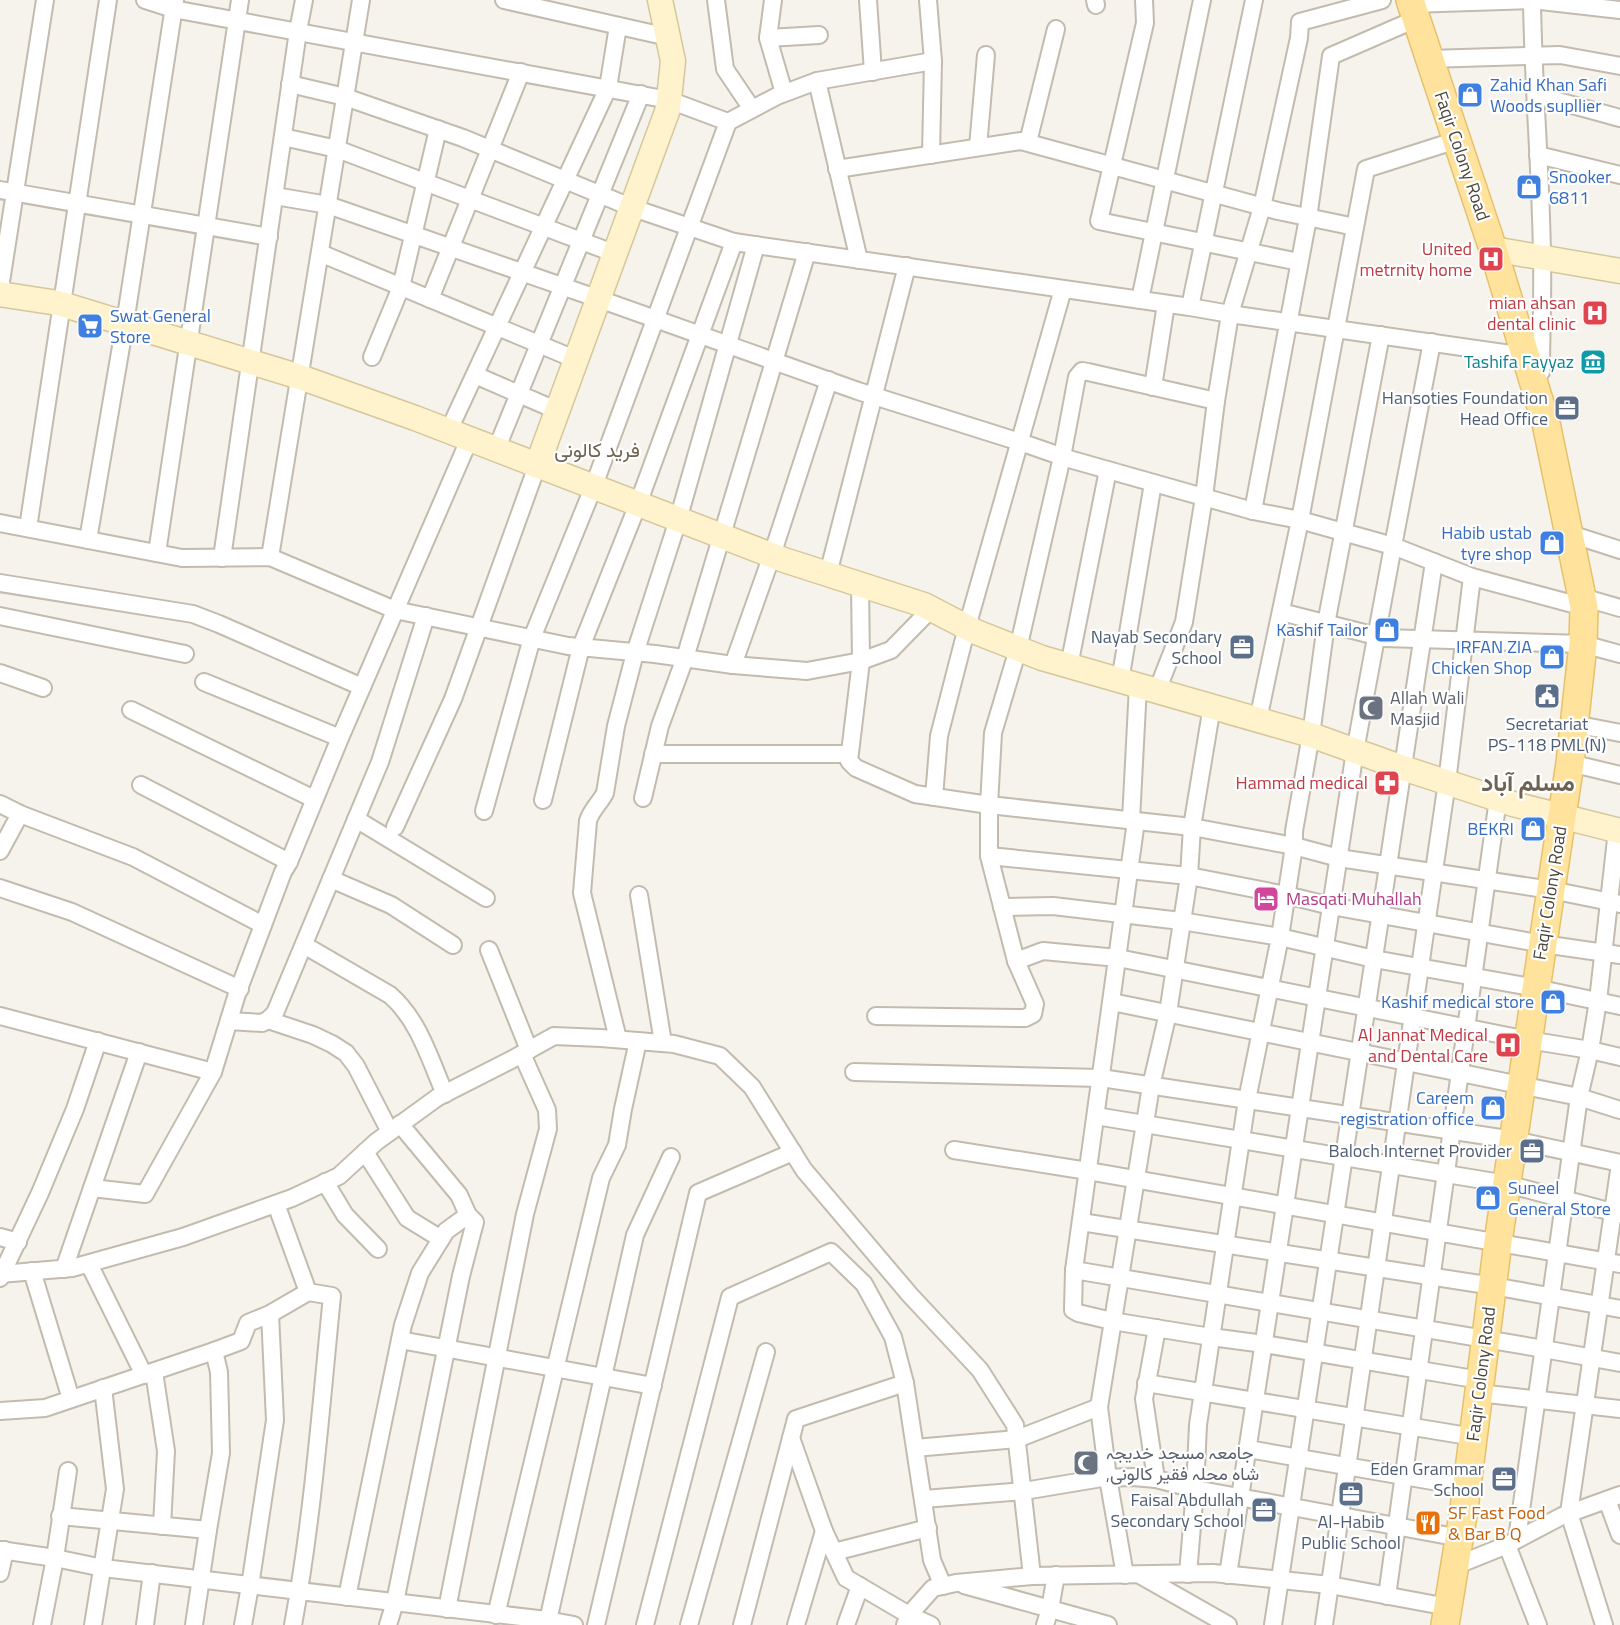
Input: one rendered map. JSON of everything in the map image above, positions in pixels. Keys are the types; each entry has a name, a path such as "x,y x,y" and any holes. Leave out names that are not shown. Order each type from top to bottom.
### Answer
{"main road":[{"path":"537,466 668,109 673,61 660,0"},
{"name":"Faqir Colony Road","path":"1412,7 1533,364 1583,602 1583,644 1570,763 1498,1242 1460,1538 1446,1616"},
{"path":"1493,249 1620,271"},
{"path":"0,294 62,304 300,377 772,555 932,609 967,627 1042,658 1311,735 1498,799 1618,831"}],"street":[{"path":"0,288 7,192 45,0"},
{"path":"28,528 108,0"},
{"path":"145,0 174,4 237,20 669,99 728,122"},
{"path":"157,553 240,0"},
{"path":"222,558 304,0"},
{"path":"270,557 361,0"},
{"path":"504,0 668,37"},
{"path":"716,0 725,69 752,109"},
{"path":"773,0 768,38 784,93"},
{"path":"868,0 873,72"},
{"path":"928,0 933,61 931,155"},
{"path":"1144,0 1145,23 1099,221 1299,262"},
{"path":"1140,300 1202,0"},
{"path":"1190,307 1254,0"},
{"path":"1139,686 1184,622 1230,314 1262,207 1299,38 1300,22 1382,0"},
{"path":"290,84 345,97 438,129 633,208 734,242 1432,342 1533,364 1542,257 1533,55 1533,0"},
{"path":"1253,511 1308,218 1331,56 1412,7 1533,0 1620,9"},
{"path":"88,540 126,323 174,4"},
{"path":"92,1188 145,1194 213,1071 283,872 395,610 459,436 475,375 608,88 618,26"},
{"path":"1028,142 1056,29"},
{"path":"768,38 819,35"},
{"path":"1429,59 1560,55 1620,66"},
{"path":"978,147 986,56"},
{"path":"484,811 532,638 593,488 728,122 784,93 817,81 933,61"},
{"path":"430,298 521,72"},
{"path":"817,81 859,260"},
{"path":"496,450 641,94"},
{"path":"1536,94 1620,117"},
{"path":"372,357 401,287 438,129"},
{"path":"283,137 337,149 616,254"},
{"path":"1258,720 1300,520 1366,169 1456,140"},
{"path":"837,170 1021,141 1262,207 1355,227"},
{"path":"1538,155 1620,175"},
{"path":"7,192 269,237"},
{"path":"275,196 328,205 873,396 1062,457 1253,511 1300,520 1393,546 1472,577 1620,608"},
{"path":"543,800 581,647 638,504 734,242"},
{"path":"618,1039 582,893 588,821 590,813 605,793 616,726 635,652 678,520 756,245"},
{"path":"643,798 660,726 685,658 807,252"},
{"path":"320,253 577,360"},
{"path":"828,574 907,266"},
{"path":"933,797 939,736 967,627 1063,289"},
{"path":"1153,387 1166,304"},
{"path":"1188,1574 1196,1489 1198,1425 1247,1100 1280,937 1294,846 1294,831 1342,532 1381,335"},
{"path":"1228,1575 1355,751 1432,342"},
{"path":"876,1016 1025,1018 1033,1014 1035,1004 1016,961 988,856 993,733 1018,649 1062,457 1077,376 1082,371 1216,401"},
{"path":"475,375 558,411"},
{"path":"733,665 772,555 829,380"},
{"path":"395,827 453,699 537,466"},
{"path":"1069,666 1108,470"},
{"path":"1153,483 1139,686 1130,870 1074,1270 1073,1310 1113,1321 1419,1370 1480,1387 1537,1399 1620,1409"},
{"path":"0,523 182,558 270,557 395,610 581,647 733,665 807,671 861,661 891,650 932,609"},
{"path":"1580,537 1620,550"},
{"path":"1273,1625 1434,562"},
{"path":"1324,1625 1447,782 1472,577"},
{"path":"0,584 193,615 219,624 362,687"},
{"path":"860,585 861,661 849,761 856,768 915,794 989,805 1192,826 1294,846 1339,858 1551,890 1614,903"},
{"path":"1281,612 1384,639 1583,644 1620,654"},
{"path":"0,616 185,654"},
{"path":"229,1021 262,1023 275,1013 386,744 426,616"},
{"path":"0,673 43,688"},
{"path":"204,682 340,738"},
{"path":"1212,706 1192,826 1189,876 1168,1013 1151,1086 1099,1407 1108,1478 1132,1574 1228,1625"},
{"path":"131,710 314,799"},
{"path":"1574,724 1620,733"},
{"path":"653,754 849,754"},
{"path":"1570,763 1620,775"},
{"path":"141,785 289,862"},
{"path":"1387,1596 1498,799"},
{"path":"0,804 20,814 133,857 263,925"},
{"path":"0,851 20,814"},
{"path":"356,819 486,898"},
{"path":"1538,1625 1512,1542 1537,1399 1579,1097 1590,1050 1603,952 1614,903 1618,831"},
{"path":"988,856 1189,876 1331,906 1543,944 1620,955"},
{"path":"331,879 391,905 453,945"},
{"path":"0,888 72,912 240,989"},
{"path":"639,895 663,1043"},
{"path":"1002,907 1053,906 1181,921 1280,937 1374,959 1536,988 1620,1006"},
{"path":"303,945 390,995 402,1005 411,1018 445,1094"},
{"path":"447,1609 525,1214 548,1129 547,1110 489,950"},
{"path":"1016,961 1043,951 1118,958 1466,1028 1590,1050 1620,1058"},
{"path":"1112,1002 1579,1097 1620,1110"},
{"path":"0,1016 213,1071"},
{"path":"268,1020 313,1035 346,1053 395,1128 459,1195 468,1215 474,1222 395,1602 388,1625"},
{"path":"1,1275 64,1269 89,1264 183,1238 292,1198 339,1176 395,1128 445,1094 554,1036 674,1044 720,1056 752,1087 804,1170 903,1287 980,1370 1015,1425 1032,1576"},
{"path":"1,1275 40,1193 98,1041"},
{"path":"496,1615 601,1178 617,1145 639,1041"},
{"path":"64,1269 139,1052"},
{"path":"854,1072 1101,1078 1514,1140 1620,1163 1613,1263 1600,1305 1569,1513 1604,1625"},
{"path":"1096,1116 1507,1184 1616,1213"},
{"path":"954,1150 1136,1179 1613,1263"},
{"path":"365,1152 407,1218 441,1239"},
{"path":"596,1625 698,1193 793,1152"},
{"path":"547,1623 635,1234 671,1157"},
{"path":"325,1182 345,1215 378,1249"},
{"path":"276,1204 308,1293"},
{"path":"347,1597 403,1325 420,1273 446,1231 468,1215"},
{"path":"1081,1222 1493,1286 1620,1309"},
{"path":"0,1237 18,1242"},
{"path":"645,1625 730,1297 831,1252 864,1284 893,1337 905,1383 932,1560 949,1584 1047,1617 1108,1625"},
{"path":"89,1264 149,1373 166,1451 162,1526"},
{"path":"1074,1270 1544,1348 1620,1363"},
{"path":"32,1271 71,1399"},
{"path":"0,1411 45,1407 214,1352 241,1341 249,1323 308,1293 332,1296 314,1470 293,1625"},
{"path":"243,1625 275,1420 270,1314"},
{"path":"1156,1479 1144,1399 1157,1328"},
{"path":"400,1340 653,1386"},
{"path":"194,1625 221,1453 219,1372 214,1352"},
{"path":"689,1625 766,1352"},
{"path":"742,1625 796,1419 905,1383"},
{"path":"1146,1383 1473,1437"},
{"path":"93,1625 115,1489 103,1388"},
{"path":"915,1448 1017,1438 1099,1407"},
{"path":"791,1438 824,1532 846,1578 907,1620 931,1625"},
{"path":"1248,1449 1467,1487"},
{"path":"42,1625 68,1470"},
{"path":"924,1499 1024,1491 1108,1478 1133,1477 1156,1479 1196,1489 1460,1538"},
{"path":"1455,1566 1512,1542 1569,1513 1614,1498 1620,1535"},
{"path":"60,1516 208,1530"},
{"path":"834,1552 928,1528"},
{"path":"796,1625 824,1532"},
{"path":"0,1573 2,1550 104,1568 201,1581 447,1609 464,1618 496,1615 574,1625"},
{"path":"145,1625 152,1573"},
{"path":"907,1620 933,1588 949,1584 1032,1576 1132,1574 1213,1574 1330,1585 1387,1596 1446,1616"},
{"path":"1047,1617 1056,1575"},
{"path":"846,1625 860,1586"}],"place":[{"name":"Zahid Khan Safi Woods supllier","path":"1470,95"},
{"name":"Snooker 6811","path":"1529,187"},
{"name":"United metrnity home","path":"1491,259"},
{"name":"mian ahsan dental clinic","path":"1595,313"},
{"name":"Swat General Store","path":"90,326"},
{"name":"Tashifa Fayyaz","path":"1593,362"},
{"name":"Hansoties Foundation Head Office","path":"1567,408"},
{"name":"Habib ustab tyre shop","path":"1552,543"},
{"name":"Kashif Tailor","path":"1387,630"},
{"name":"Nayab Secondary School","path":"1242,647"},
{"name":"IRFAN ZIA Chicken Shop","path":"1552,657"},
{"name":"Secretariat PS-118 PML(N)","path":"1547,696"},
{"name":"Allah Wali Masjid","path":"1371,708"},
{"name":"Hammad medical","path":"1387,783"},
{"name":"BEKRI","path":"1533,829"},
{"name":"Masqati Muhallah","path":"1266,899"},
{"name":"Kashif medical store","path":"1553,1002"},
{"name":"Al Jannat Medical and Dental Care","path":"1508,1045"},
{"name":"Careem registration office","path":"1493,1108"},
{"name":"Baloch Internet Provider","path":"1532,1151"},
{"name":"Suneel General Store","path":"1488,1198"},
{"name":"جامعہ مسجد خدیجہ ,شاہ محلہ فقیر کالونی","path":"1086,1463"},
{"name":"Eden Grammar School","path":"1504,1479"},
{"name":"Al-Habib Public School","path":"1351,1494"},
{"name":"Faisal Abdullah Secondary School","path":"1264,1510"},
{"name":"SF Fast Food & Bar B Q","path":"1428,1523"}],"district":[{"name":"فرید کالونی","path":"597,450"},
{"name":"مسلم آباد","path":"1528,783"}]}
